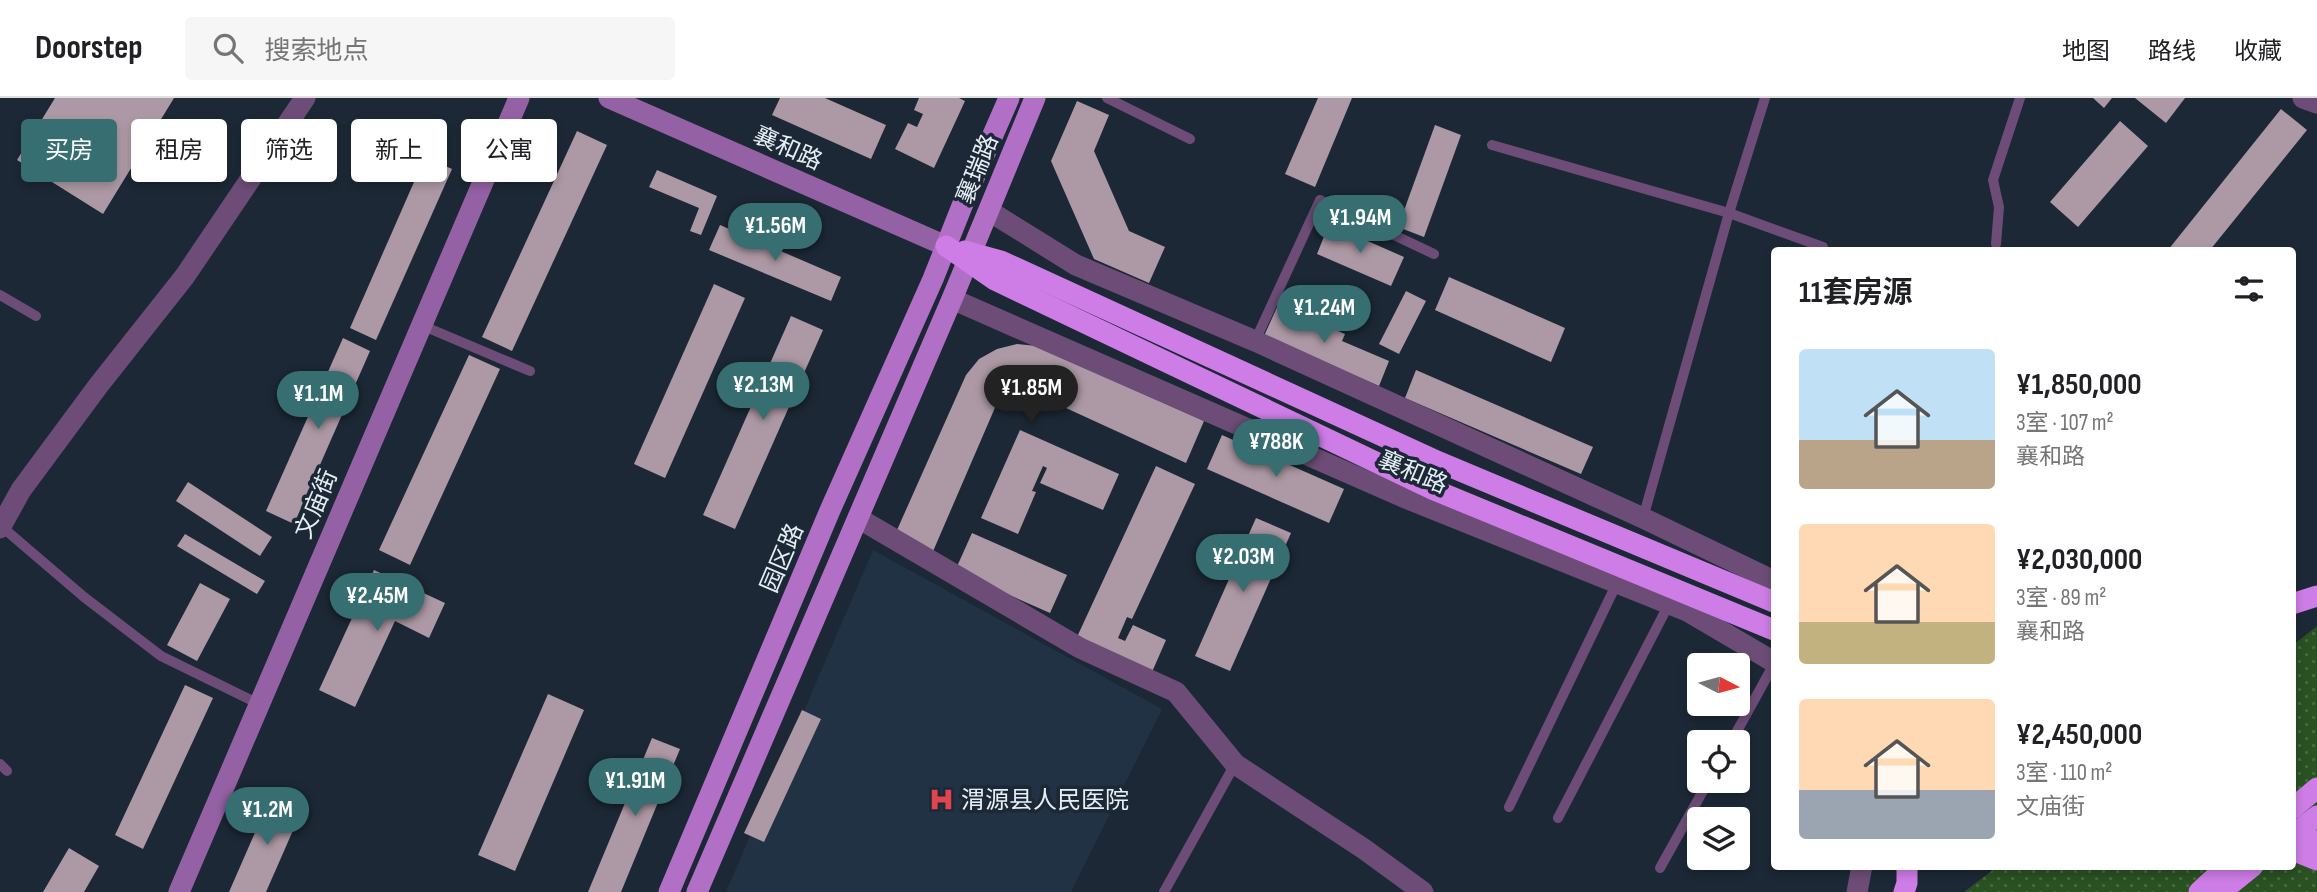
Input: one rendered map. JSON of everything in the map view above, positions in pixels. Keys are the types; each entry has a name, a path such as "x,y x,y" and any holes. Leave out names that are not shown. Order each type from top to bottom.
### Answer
{"highway":[{"path":"946,246 1008,286 1432,489 1771,629"},
{"path":"946,246 1002,261 1439,462 1771,601"},
{"path":"2296,603 2317,596"},
{"path":"2296,806 2317,788"},
{"path":"2296,830 2317,816"},
{"path":"2296,834 2317,842"},
{"path":"2296,852 2317,860"},
{"path":"1904,892 1907,870"},
{"path":"2210,888 2224,870"},
{"path":"2210,888 2245,870"}],"main road":[{"name":"文庙街","path":"179,892 519,98"},
{"name":"襄和路","path":"609,98 946,246"},
{"name":"襄瑞路","path":"946,246 1009,98"},
{"name":"襄瑞路","path":"968,261 1035,98"},
{"name":"园区路","path":"669,892 831,508 946,246"},
{"path":"697,892 968,261"}],"street":[{"path":"1,527 21,490 184,276 305,98"},
{"path":"2303,98 2317,103"},
{"path":"989,211 1076,265 1255,341 1643,518 1771,580"},
{"name":"襄和路","path":"952,299 1403,497 1687,611 1771,661"},
{"path":"858,518 1080,648 1176,692 1235,764 1364,849 1423,892"},
{"path":"1857,892 1860,870"}],"lane":[{"path":"1107,98 1190,139"},
{"path":"1643,518 1729,213 1765,98"},
{"path":"1996,244 1999,207 1993,180 2020,98"},
{"path":"1492,145 1729,213 1823,247"},
{"path":"1255,341 1321,200 1434,254"},
{"path":"0,295 36,316"},
{"path":"422,325 530,370"},
{"path":"1,527 84,597 161,656 259,704"},
{"path":"1509,807 1617,583"},
{"path":"1558,818 1669,604"},
{"path":"1738,730 1771,669"},
{"path":"1164,892 1235,764"},
{"path":"1660,868 1702,793"}],"shaded area":[{"name":"渭源县人民医院","path":"873,550 1162,709 1071,892 726,892"}],"green space":[{"path":"2317,626 2317,892 1964,892 1993,870 2296,870 2296,643"}],"building":[{"path":"55,98 174,98 161,119 131,119 131,168 103,214 52,182 117,182 117,119 42,119"},
{"path":"780,98 825,98 886,125 871,159 772,115"},
{"path":"919,98 959,98 965,101 934,168 895,149 908,123 917,127 923,114 914,110"},
{"path":"1318,98 1352,98 1315,187 1285,174"},
{"path":"2093,98 2112,98 2104,108"},
{"path":"2135,98 2185,98 2166,123"},
{"path":"1077,101 1109,115 1094,151 1129,231 1165,247 1149,283 1094,259 1051,161"},
{"path":"2281,109 2307,130 2212,247 2170,247"},
{"path":"2120,121 2148,146 2078,227 2050,202"},
{"path":"1435,125 1461,135 1424,237 1398,227"},
{"path":"577,131 607,145 512,351 482,337 553,182 557,182 557,174"},
{"path":"447,167 452,169 447,180"},
{"path":"657,170 717,196 701,235 690,231 699,208 649,187"},
{"path":"414,182 446,182 376,340 350,328"},
{"path":"1329,224 1404,257 1391,286 1317,254"},
{"path":"720,225 841,277 831,301 709,250"},
{"path":"1449,277 1565,328 1551,362 1435,310"},
{"path":"714,284 745,298 665,478 634,464"},
{"path":"1406,291 1426,301 1399,354 1379,344"},
{"path":"1278,305 1345,334 1342,341 1389,361 1379,386 1264,336"},
{"path":"791,316 823,330 735,529 703,515"},
{"path":"343,338 370,351 294,524 266,511"},
{"path":"1017,344 1037,346 1204,421 1186,463 1031,392 1016,389 1008,392 997,403 931,556 893,539 966,375 979,359 997,349"},
{"path":"469,355 500,369 410,565 379,550"},
{"path":"1416,370 1593,447 1581,474 1405,398"},
{"path":"1020,430 1119,474 1103,510 1040,483 1047,468 1043,466 1032,491 1036,492 1018,534 981,518"},
{"path":"1222,435 1344,489 1329,523 1207,469"},
{"path":"1156,466 1195,484 1132,619 1127,617 1118,638 1125,641 1133,625 1166,640 1152,672 1077,637"},
{"path":"188,482 272,537 260,556 176,501"},
{"path":"1256,518 1291,533 1230,671 1195,656"},
{"path":"972,533 1067,575 1050,613 955,571"},
{"path":"185,534 265,581 257,594 177,546"},
{"path":"374,570 445,603 429,638 395,621 355,707 319,690"},
{"path":"200,583 230,599 197,661 167,645"},
{"path":"185,685 213,698 143,849 115,835"},
{"path":"548,694 584,710 515,871 478,855"},
{"path":"802,710 821,719 764,842 744,833"},
{"path":"652,738 680,749 621,892 588,892"},
{"path":"271,796 302,810 266,892 229,892"},
{"path":"69,848 99,866 84,892 43,892"}],"place":[{"name":"渭源县人民医院","path":"941,800"}]}
